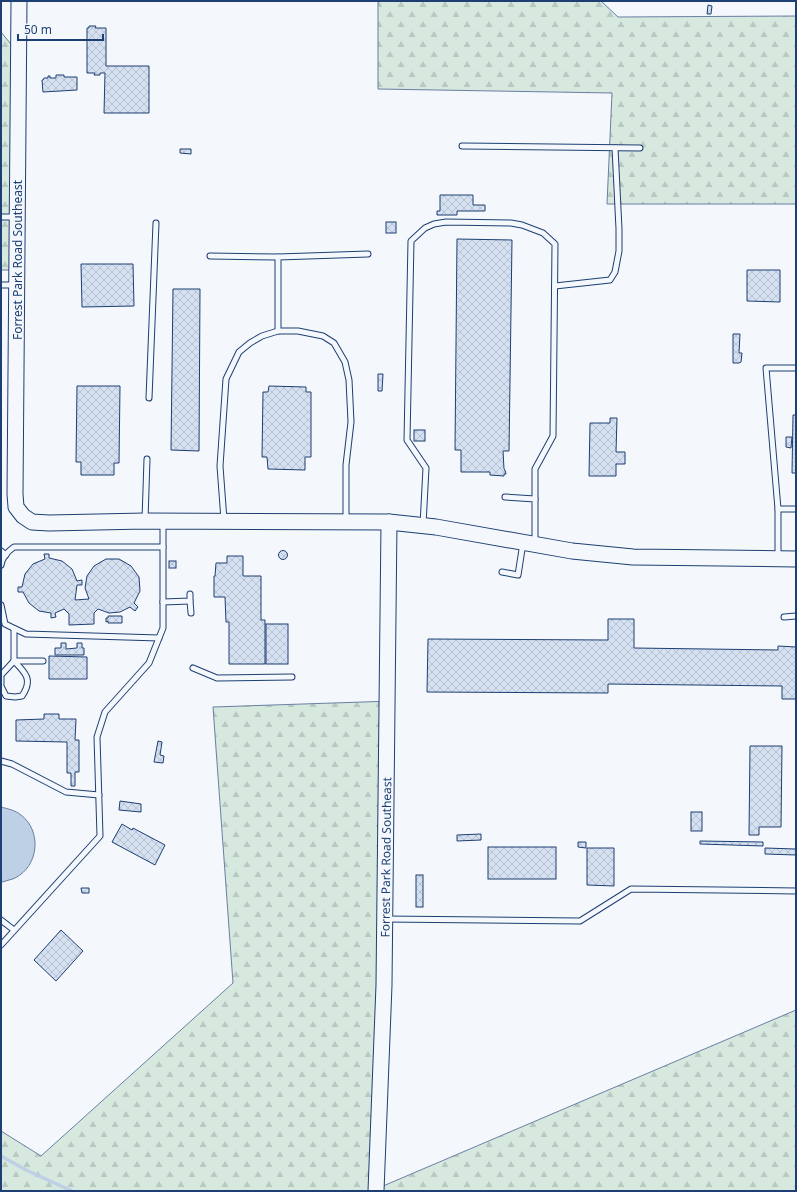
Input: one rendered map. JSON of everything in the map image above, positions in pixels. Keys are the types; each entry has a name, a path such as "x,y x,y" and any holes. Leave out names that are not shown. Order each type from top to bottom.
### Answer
{"street":[{"name":"Forrest Park Road Southeast","path":"20,1 16,507 22,516 32,522 145,521"},
{"path":"145,521 389,522 423,526 572,551 633,557 796,559"},
{"name":"Forrest Park Road Southeast","path":"376,1191 384,985 389,522"}],"lane":[{"path":"462,146 640,148"},
{"path":"555,286 610,280 615,272 619,251 619,229 615,148"},
{"path":"1,217 18,217"},
{"path":"423,526 426,468 407,440 411,241 425,228 434,224 446,222 511,223 522,225 543,233 555,244 553,436 535,469 535,499 529,543 518,575 502,572"},
{"path":"150,398 156,223"},
{"path":"210,256 278,257 368,254"},
{"path":"278,257 278,331"},
{"path":"1,285 17,285"},
{"path":"224,521 220,466 226,379 239,352 250,343 262,336 278,331 298,331 323,336 334,343 345,362 351,422 346,466 346,522"},
{"path":"778,558 778,509 766,368 796,368"},
{"path":"145,521 147,459"},
{"path":"505,497 535,499"},
{"path":"778,509 796,509"},
{"path":"1,945 100,836 98,737 105,712 149,663 163,628 163,521"},
{"path":"1,565 6,555 14,547 163,547"},
{"path":"1,551 6,555"},
{"path":"190,594 190,613"},
{"path":"163,602 190,601"},
{"path":"1,605 5,624 26,634 159,638"},
{"path":"784,617 796,616"},
{"path":"14,629 14,661 1,675 1,685 6,696 15,697 22,696 27,689 27,677 14,661"},
{"path":"14,661 43,661"},
{"path":"193,668 217,678 292,677"},
{"path":"1,760 12,764 66,792 99,795"},
{"path":"384,918 580,921 631,889 796,891"},
{"path":"1,920 14,930"}],"green space":[{"path":"378,1 601,1 618,17 796,16 796,204 607,204 612,93 378,89"},
{"path":"1,32 19,54 14,270 1,270"},
{"path":"393,701 376,1189 796,1010 796,1191 1,1191 1,1131 41,1156 233,983 213,707"}],"water":[{"path":"1,807 21,815 28,822 35,839 33,857 29,865 23,873 15,878 3,882 1,881"}],"building":[{"path":"708,5 712,6 711,14 707,14"},
{"path":"89,26 96,26 95,28 106,28 106,66 149,66 149,113 104,113 105,73 94,75 95,73 87,73 87,28 89,28"},
{"path":"56,75 64,75 64,77 77,77 77,90 43,92 42,80 44,78 48,78 48,76 50,76 50,78 56,78"},
{"path":"180,149 191,149 191,154 180,153"},
{"path":"440,195 473,195 473,205 485,205 485,211 457,211 457,215 437,215 437,211 440,211"},
{"path":"386,222 396,222 396,233 386,233"},
{"path":"457,239 512,240 509,451 503,451 504,469 506,474 504,474 504,476 490,475 490,472 461,472 461,450 455,450"},
{"path":"81,264 133,264 134,306 82,307"},
{"path":"747,270 780,270 780,302 747,301"},
{"path":"173,289 200,289 199,451 171,450"},
{"path":"733,334 740,334 739,353 742,353 741,362 739,363 733,363"},
{"path":"378,374 383,374 382,391 378,391"},
{"path":"77,386 120,386 119,463 114,463 114,475 81,475 81,462 76,462"},
{"path":"269,386 306,387 306,392 311,392 311,457 305,457 305,470 268,469 267,457 262,457 263,392 268,392"},
{"path":"793,415 796,415 796,473 792,473"},
{"path":"610,418 617,418 616,452 625,452 625,464 616,464 616,476 589,476 590,423 610,423"},
{"path":"414,430 425,430 425,441 414,441"},
{"path":"786,437 792,437 791,448 786,447"},
{"path":"281,551 285,551 287,555 285,559 281,559 279,557 279,553"},
{"path":"44,554 49,554 49,558 62,561 72,569 77,581 82,580 82,585 77,585 75,600 89,599 85,588 87,576 94,566 106,559 119,559 131,566 139,577 140,591 134,603 138,607 135,611 130,607 120,612 109,613 98,609 94,613 94,624 69,625 69,614 64,609 55,613 56,617 51,618 51,613 39,611 29,603 23,592 18,592 18,587 22,587 25,574 33,564 45,559"},
{"path":"227,556 243,556 243,576 261,576 261,620 265,620 265,664 229,664 229,622 226,622 225,597 214,597 214,576 216,563 227,563"},
{"path":"169,561 176,561 176,568 169,568"},
{"path":"108,616 122,616 122,623 106,622 106,618 108,618"},
{"path":"608,619 634,619 634,648 778,650 778,646 796,647 796,699 782,699 782,686 608,684 608,693 427,692 428,639 608,640"},
{"path":"266,624 288,624 288,664 266,664"},
{"path":"61,643 66,643 66,649 77,648 77,643 82,643 84,655 55,655 55,648 61,648"},
{"path":"49,656 87,657 87,679 49,679"},
{"path":"44,714 59,714 59,719 76,719 75,740 79,740 79,772 75,772 75,786 71,786 71,773 67,773 67,742 16,741 16,720 44,719"},
{"path":"158,741 162,742 160,755 164,756 163,763 154,762"},
{"path":"750,746 782,746 781,827 759,827 759,835 749,835"},
{"path":"120,801 141,804 141,812 119,810"},
{"path":"691,812 702,812 702,831 691,831"},
{"path":"122,824 132,830 133,828 165,845 155,865 112,842"},
{"path":"481,834 481,840 457,841 457,835"},
{"path":"700,841 763,842 763,846 700,844"},
{"path":"578,842 586,842 586,848 578,847"},
{"path":"488,847 556,847 556,879 488,879"},
{"path":"587,848 614,848 614,886 587,885"},
{"path":"765,848 796,849 796,855 765,854"},
{"path":"416,875 423,875 423,907 416,907"},
{"path":"81,888 89,888 89,893 82,893"},
{"path":"61,930 83,951 56,981 34,960"}],"waterway":[{"path":"1,1156 26,1170 72,1191"}]}
